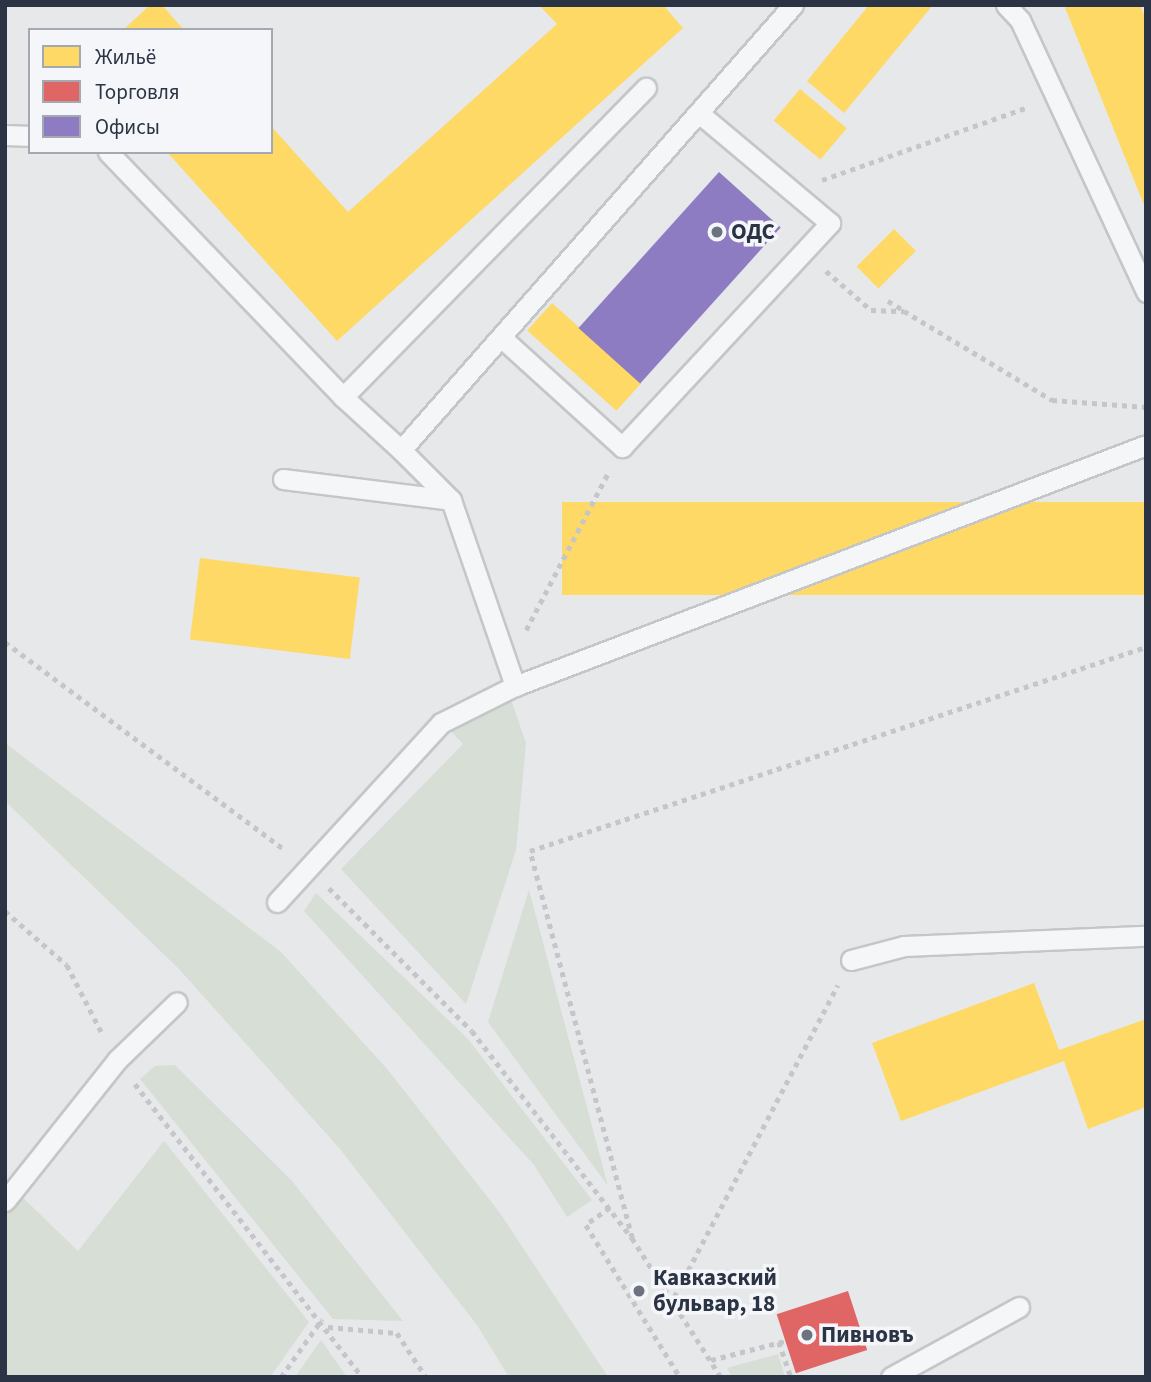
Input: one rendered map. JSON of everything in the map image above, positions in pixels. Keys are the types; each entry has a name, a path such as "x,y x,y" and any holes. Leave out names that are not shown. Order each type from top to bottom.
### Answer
{"lane":[{"path":"401,450 503,339 793,5"},
{"path":"1006,5 1020,20 1146,292"},
{"path":"343,397 646,88"},
{"path":"503,339 622,447 804,253 830,223 700,114"},
{"path":"5,135 28,136"},
{"path":"110,154 343,397 451,500 515,685"},
{"path":"276,902 441,723 515,685 1146,445"},
{"path":"283,479 451,500"},
{"path":"851,960 904,946 1146,936"},
{"path":"5,1201 117,1060 177,1002"},
{"path":"891,1377 1019,1307"}],"path":[{"path":"792,191 1056,97"},
{"path":"804,253 871,310 904,311"},
{"path":"888,301 1052,400 1146,407"},
{"path":"508,664 622,447"},
{"path":"5,642 307,867 472,1031 632,1238 674,1297 721,1377"},
{"path":"632,1238 530,851 1146,647"},
{"path":"5,911 67,965 117,1060 322,1320 362,1377"},
{"path":"674,1297 851,960"},
{"path":"610,1208 586,1225 680,1377"},
{"path":"281,1377 322,1320"},
{"path":"327,1327 397,1333 426,1377"},
{"path":"711,1360 782,1342 791,1377"}],"shaded area":[{"path":"511,700 526,743 516,850 466,1004 341,869 463,744 450,730"},
{"path":"5,743 281,952 388,1070 500,1213 608,1377 509,1377 477,1325 340,1149 179,969 5,801"},
{"path":"529,890 608,1186 488,1022"},
{"path":"316,893 468,1039 592,1200 567,1217 534,1165 304,911"},
{"path":"175,1065 292,1181 403,1321 333,1319 140,1079 155,1066"},
{"path":"164,1141 309,1322 270,1377 5,1377 5,1214 21,1196 78,1251"},
{"path":"321,1340 347,1377 295,1377"},
{"path":"778,1354 785,1377 732,1377 727,1368"}],"building: Жильё":[{"path":"150,5 162,5 182,28 125,28"},
{"path":"539,5 663,5 683,28 337,341 169,154 273,154 273,128 348,212 557,24"},
{"path":"869,5 933,5 844,113 807,81"},
{"path":"1064,5 1140,5 1146,19 1146,210"},
{"path":"800,89 847,128 820,160 774,120"},
{"path":"894,229 916,251 878,288 857,266"},
{"path":"552,303 641,383 616,411 527,330"},
{"path":"562,502 1146,502 1146,595 562,595"},
{"path":"200,558 360,578 350,659 190,639"},
{"path":"1034,983 1059,1050 1146,1019 1146,1107 1088,1129 1064,1061 901,1121 872,1043"}],"building: Торговля":[{"path":"848,1291 867,1350 796,1373 777,1314"}],"building: Офисы":[{"path":"719,172 781,228 640,384 578,328"}],"place":[{"name":"ОДС","path":"717,232"},
{"name":"Кавказский бульвар, 18","path":"639,1291"},
{"name":"Пивновъ","path":"807,1335"}]}
